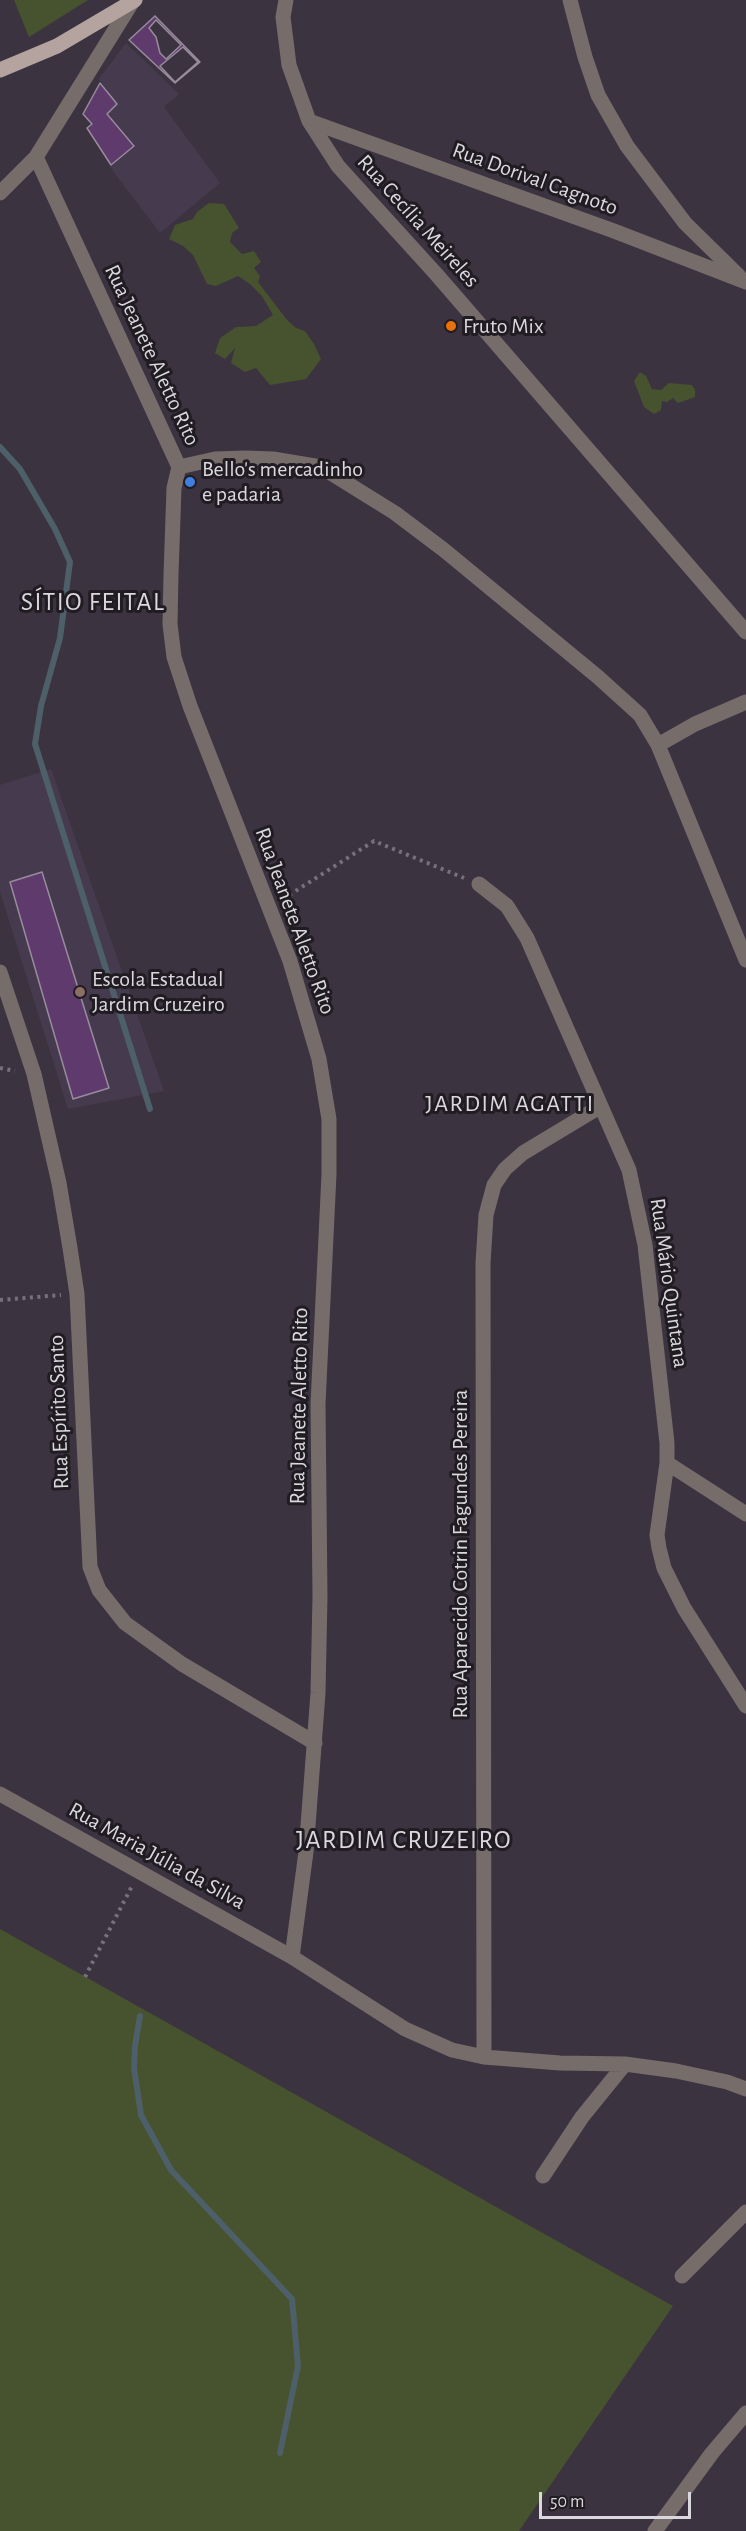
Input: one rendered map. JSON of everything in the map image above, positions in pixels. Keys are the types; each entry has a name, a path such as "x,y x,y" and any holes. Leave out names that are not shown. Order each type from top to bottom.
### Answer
{"main road":[{"path":"0,70 57,46 133,2"}],"street":[{"name":"Rua Cecília Meireles","path":"286,0 283,17 289,65 309,121 344,173 437,275 746,632"},
{"path":"570,0 598,95 627,146 685,223 746,282"},
{"path":"0,194 36,157 133,2"},
{"name":"Rua Dorival Cagnoto","path":"309,121 614,231 746,282"},
{"name":"Rua Jeanete Aletto Rito","path":"36,157 179,467 174,496 171,575 170,624 174,657 190,706 270,906 308,1016 319,1059 329,1119 329,1174 318,1404 320,1596 315,1743 306,1852 292,1957"},
{"path":"179,467 215,459 273,459 321,467 395,513 444,550 598,677 640,715 658,745 746,960"},
{"path":"658,745 695,724 746,702"},
{"name":"Rua Mário Quintana","path":"478,884 507,906 527,939 629,1170 645,1245 667,1463 657,1535 664,1568 684,1608 746,1706"},
{"name":"Rua Espírito Santo","path":"0,972 33,1074 59,1183 77,1294 90,1567 99,1590 125,1623 182,1664 315,1743"},
{"name":"Rua Aparecido Cotrin Fagundes Pereira","path":"484,2057 482,1286 486,1215 494,1185 505,1169 523,1153 601,1106"},
{"path":"667,1463 746,1514"},
{"name":"Rua Maria Júlia da Silva","path":"0,1794 292,1957 405,2029 452,2050 484,2057 560,2063 625,2064 676,2071 727,2082 746,2089"},
{"path":"543,2176 582,2117 625,2064"},
{"path":"682,2276 746,2212"},
{"path":"655,2531 712,2453 746,2412"}],"path":[{"path":"270,906 374,841 478,884"},
{"path":"0,1300 77,1294"},
{"path":"85,1977 139,1872"}],"shaded area":[{"path":"126,43 179,94 164,107 220,183 160,233 110,167 135,146 108,113 117,104 99,79"},
{"name":"Escola Estadual Jardim Cruzeiro","path":"51,769 164,1091 68,1109 0,892 0,785"}],"green space":[{"path":"14,0 88,0 29,37"},
{"path":"209,203 224,204 239,228 232,233 230,242 242,254 254,251 261,262 254,268 260,276 258,282 287,320 296,328 305,331 314,344 321,359 306,379 270,385 256,368 245,372 231,363 235,348 225,359 215,353 220,338 236,327 256,326 273,315 262,296 238,276 216,286 207,284 193,255 183,246 169,239 175,225 193,219 197,212"},
{"path":"640,372 646,376 652,389 661,390 669,383 692,385 695,397 678,403 673,398 667,402 662,401 661,410 654,414 644,407 634,381"},
{"path":"0,1929 673,2306 519,2531 0,2531"}],"building":[{"path":"155,16 200,62 175,83 129,40"},
{"path":"156,20 181,45 166,59 160,53 156,37 149,28"},
{"path":"183,47 198,62 175,82 160,66"},
{"path":"100,83 117,104 107,114 134,146 111,165 87,128 92,124 83,114"},
{"path":"42,872 109,1088 73,1099 10,882"}],"waterway":[{"path":"0,447 20,469 55,529 70,562 60,638 41,706 35,744 150,1109"},
{"path":"140,2016 134,2068 141,2115 171,2170 292,2299 298,2366 280,2453"}],"place":[{"name":"Fruto Mix","path":"451,326"},
{"name":"Bello's mercadinho e padaria","path":"190,482"},
{"name":"Escola Estadual Jardim Cruzeiro","path":"80,992"}],"district":[{"name":"SÍTIO FEITAL","path":"93,602"},
{"name":"JARDIM AGATTI","path":"510,1104"},
{"name":"JARDIM CRUZEIRO","path":"404,1840"}]}
